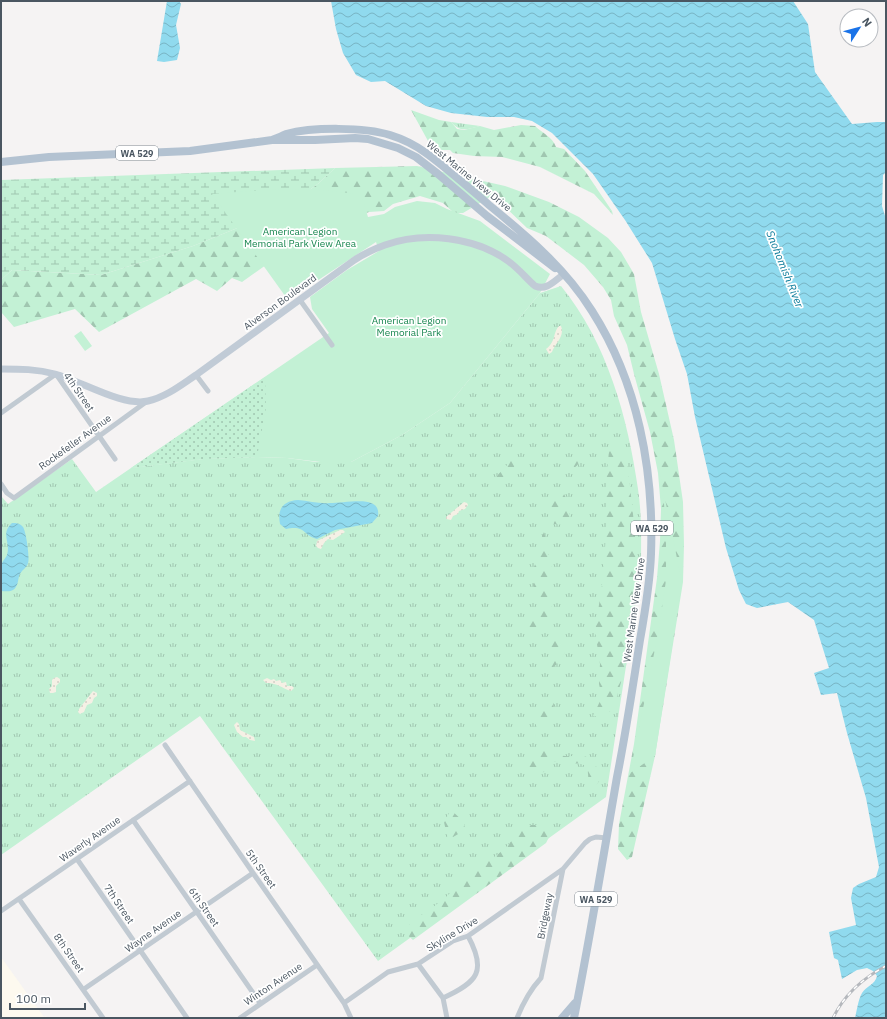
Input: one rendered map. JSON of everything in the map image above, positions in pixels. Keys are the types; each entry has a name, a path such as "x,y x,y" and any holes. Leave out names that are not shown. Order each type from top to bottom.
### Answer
{"main road":[{"name":"West Marine View Drive","path":"272,140 287,134 316,130 363,130 390,135 401,139 426,153 546,254 564,274 592,311 614,352 625,378 642,440 649,481 652,522 648,589 607,838"},
{"name":"West Marine View Drive","path":"1,162 49,157 190,152 272,140 355,138 384,143 416,157 487,216 547,263 564,274"},
{"name":"Alverson Boulevard","path":"1,369 35,370 56,374 116,397 137,401 147,401 175,389 196,375 364,254 387,244 415,239 450,239 477,244 492,250 509,261 535,286 540,288 545,288 564,274"},
{"name":"WA 529","path":"574,1018 607,838"},
{"path":"562,1018 570,1010 577,999"}],"street":[{"path":"300,300 332,345"},
{"path":"1,413 56,374"},
{"name":"4th Street","path":"56,374 115,459"},
{"path":"196,375 208,391"},
{"name":"Rockefeller Avenue","path":"1,484 7,493 14,498 147,401"},
{"name":"5th Street","path":"165,745 344,1003 351,1018"},
{"name":"Waverly Avenue","path":"1,911 190,781"},
{"name":"6th Street","path":"133,820 260,1003"},
{"name":"Bridgeway","path":"517,1018 530,991 541,978 563,869 577,851 590,839 596,837 607,838"},
{"name":"7th Street","path":"77,859 187,1018"},
{"name":"Skyline Drive","path":"344,1003 388,972 418,964 453,941 468,936 563,869"},
{"name":"Wayne Avenue","path":"84,989 253,873"},
{"name":"8th Street","path":"19,899 84,989 103,1018"},
{"path":"443,998 455,992 471,980 476,973 478,967 477,956 468,936"},
{"path":"418,964 443,998 447,1018"},
{"name":"Winton Avenue","path":"240,1018 317,965"}],"shaded area":[{"path":"1,957 44,1017 46,1016 47,1018 1,1018"}],"green space":[{"path":"411,110 439,120 451,122 457,129 464,130 480,126 494,130 521,125 535,126 550,138 556,147 564,149 585,171 612,211 613,215 594,194 540,167 502,157 474,156 453,153 450,150 433,150"},
{"path":"451,122 480,126 461,129"},
{"name":"American Legion Memorial Park View Area","path":"417,166 505,186 549,202 579,217 608,238 621,252 634,274 641,312 659,374 674,440 683,502 684,545 683,582 655,756 632,857 627,860 618,849 619,824 634,744 657,578 661,509 658,473 650,432 627,345 614,316 611,300 603,287 584,265 546,236 527,228 503,205 490,197 463,213 454,213 443,203 420,196 393,204 384,211 369,212 362,215 266,265 242,282 232,278 217,291 196,279 99,332 75,309 14,327 1,312 1,280 12,270 101,275 193,246 284,209 319,183 335,168"},
{"path":"335,168 319,183 284,209 193,246 101,275 12,270 1,280 1,180"},
{"name":"American Legion Memorial Park","path":"308,189 361,194 368,217 384,214 395,207 417,201 435,203 480,221 550,274 540,293 450,403 402,435 351,462 337,464 287,458 257,457 203,459 131,468 329,333 312,309 310,297 347,270 379,251 376,242 288,300 212,194 263,190"},
{"path":"561,286 591,331 613,382 634,462 640,509 641,568 606,797 378,961 200,716 1,855 1,496 8,504 72,459 96,492 131,468 203,459 257,457 287,458 316,462 351,462 402,435 450,403 540,293"},
{"path":"81,331 92,346 85,351 74,336"},
{"path":"265,377 266,408 257,457 203,459 131,468"},
{"path":"619,447 626,458 629,477 636,542 636,577 626,665 613,710 601,715 593,716 602,697 599,684 600,664 595,631 602,585 606,536 606,482 609,451"},
{"path":"517,449 514,468 512,472 501,482 495,478 507,465"},
{"path":"579,451 580,461 574,468 572,457 575,452"},
{"path":"659,469 682,583 655,756 630,773 659,629 666,580 666,530"},
{"path":"562,490 566,498 571,520 566,525 554,524 544,507 552,493"},
{"path":"544,532 549,557 554,572 548,584 551,595 552,616 541,629 538,626 526,631 529,620 541,604 533,585 536,578 534,567 540,557 538,546"},
{"path":"553,634 559,636 564,643 565,652 558,663 550,670 546,668 549,651 539,647 537,643 541,639"},
{"path":"550,700 554,701 553,719 547,730 545,729 541,732 536,728 538,716 541,709"},
{"path":"539,745 558,755 582,756 589,758 597,767 601,779 596,785 588,783 587,769 584,765 558,761 552,762 550,767 541,774 526,769 521,765 523,758 536,759 539,754"},
{"path":"451,810 464,822 465,830 448,840 444,822"},
{"path":"524,825 541,825 552,831 546,843 413,940 403,931 413,921 449,894 468,871 493,858 502,851"}],"sand":[{"path":"559,326 561,326 562,330 561,337 552,352 549,354 546,349 553,340"},
{"path":"464,502 468,505 465,509 459,511 458,514 453,516 451,520 446,519 446,517"},
{"path":"340,530 345,532 333,540 328,539 321,549 316,546 317,541"},
{"path":"57,677 60,679 60,682 56,686 56,692 50,693 49,689 52,686 52,680"},
{"path":"267,678 271,680 274,679 276,681 280,680 282,683 286,682 287,686 292,686 294,688 291,691 275,684 266,683 263,680"},
{"path":"93,691 97,693 97,696 94,698 92,703 87,705 84,712 80,714 78,712 79,709"},
{"path":"237,722 240,730 254,737 255,741 243,737 237,732 234,725"}],"water":[{"path":"167,1 179,1 181,4 176,25 180,48 177,60 164,62 157,61"},
{"name":"Snohomish River","path":"331,1 793,1 808,24 815,72 852,124 886,122 886,172 883,175 882,206 886,219 886,1018 855,1018 862,993 876,979 877,976 873,971 867,968 857,970 842,979 838,960 834,958 829,932 856,925 851,898 853,888 876,877 879,867 866,798 837,693 821,695 814,673 829,668 814,620 788,602 757,608 746,604 739,590 726,548 695,417 687,374 652,263 625,220 593,174 552,133 532,121 514,117 487,117 451,113 426,106 385,81 371,82 356,75 343,53 336,29"},
{"path":"298,500 318,503 357,501 368,502 376,506 378,516 372,523 335,530 317,539 301,529 286,529 280,524 279,514 282,507 288,502"},
{"path":"12,523 19,524 24,529 28,563 19,576 15,589 10,591 1,591 1,565 7,556 8,546 6,535"}],"railway":[{"path":"833,1018 837,1010 855,988 886,966"}]}
